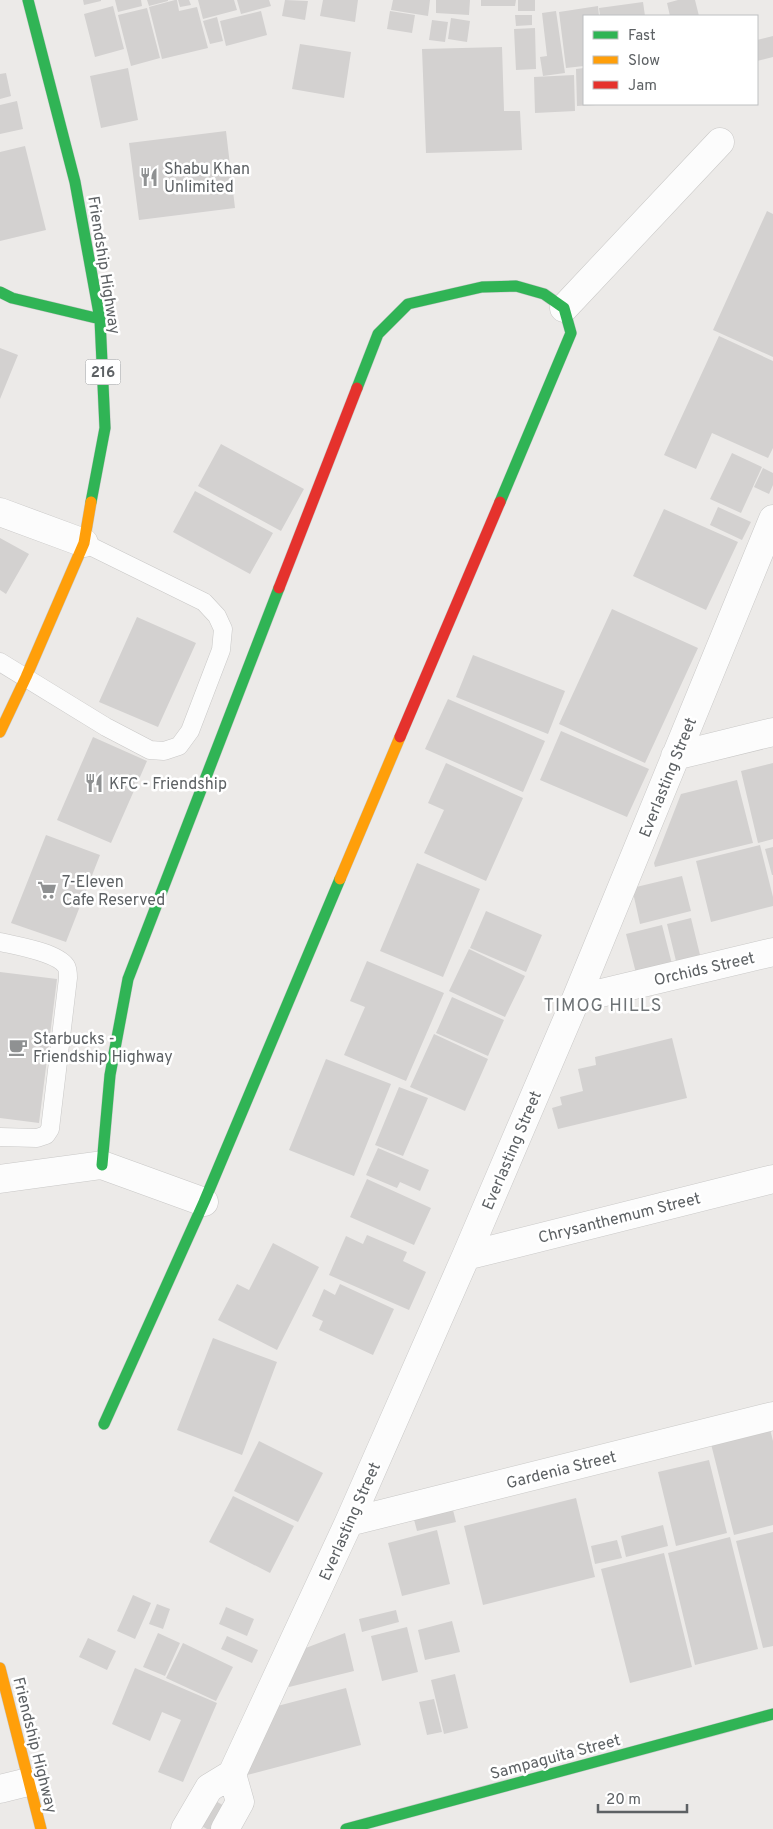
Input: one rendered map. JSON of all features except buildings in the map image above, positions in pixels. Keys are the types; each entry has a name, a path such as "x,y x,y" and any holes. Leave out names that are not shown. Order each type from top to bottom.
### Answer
{"street":[{"name":"Friendship Highway","path":"0,732 26,677 84,542 105,428 100,319 75,182 28,0"},
{"path":"564,308 720,142"},
{"path":"102,1165 110,1074 128,979 378,334 408,304 482,287 516,286 544,294 564,308 572,333 204,1202 104,1424"},
{"path":"0,292 12,298 100,319"},
{"path":"0,512 84,542"},
{"name":"Everlasting Street","path":"232,1774 349,1522 466,1256 576,999 773,519"},
{"path":"676,756 773,732"},
{"name":"Orchids Street","path":"576,999 773,952"},
{"path":"0,1179 102,1165 204,1202"},
{"name":"Chrysanthemum Street","path":"466,1256 773,1179"},
{"name":"Gardenia Street","path":"349,1522 773,1416"},
{"name":"Friendship Highway","path":"0,1668 41,1829"},
{"name":"Sampaguita Street","path":"346,1829 773,1714"},
{"path":"186,1829 208,1788 232,1774 240,1802 225,1829"},
{"path":"0,1789 28,1782"}],"lane":[{"path":"0,662 106,727 150,750 164,751 179,746 190,731 221,650 223,629 217,616 204,602 84,542"},
{"path":"0,942 47,954 60,960 67,967 68,978 50,1128 46,1135 37,1138 0,1137"}],"traffic: fast":[{"path":"28,0 75,182 100,319 105,428 91,502"},
{"path":"357,388 378,334 408,304 482,287 516,286 544,294 564,308 571,333 500,502"},
{"path":"0,292 12,298 100,319"},
{"path":"102,1165 110,1075 128,979 279,588"},
{"path":"104,1424 204,1202 340,879"},
{"path":"346,1829 773,1714"}],"traffic: slow":[{"path":"0,732 84,543 91,502"},
{"path":"340,879 400,737"},
{"path":"0,1668 41,1829"}],"traffic: jam":[{"path":"279,588 357,388"},
{"path":"400,737 500,502"}],"place":[{"name":"Shabu Khan Unlimited","path":"149,177"},
{"name":"KFC - Friendship","path":"94,783"},
{"name":"7-Eleven Cafe Reserved","path":"47,890"},
{"name":"Starbucks - Friendship Highway","path":"18,1047"}],"district":[{"name":"TIMOG HILLS","path":"603,1005"}]}
